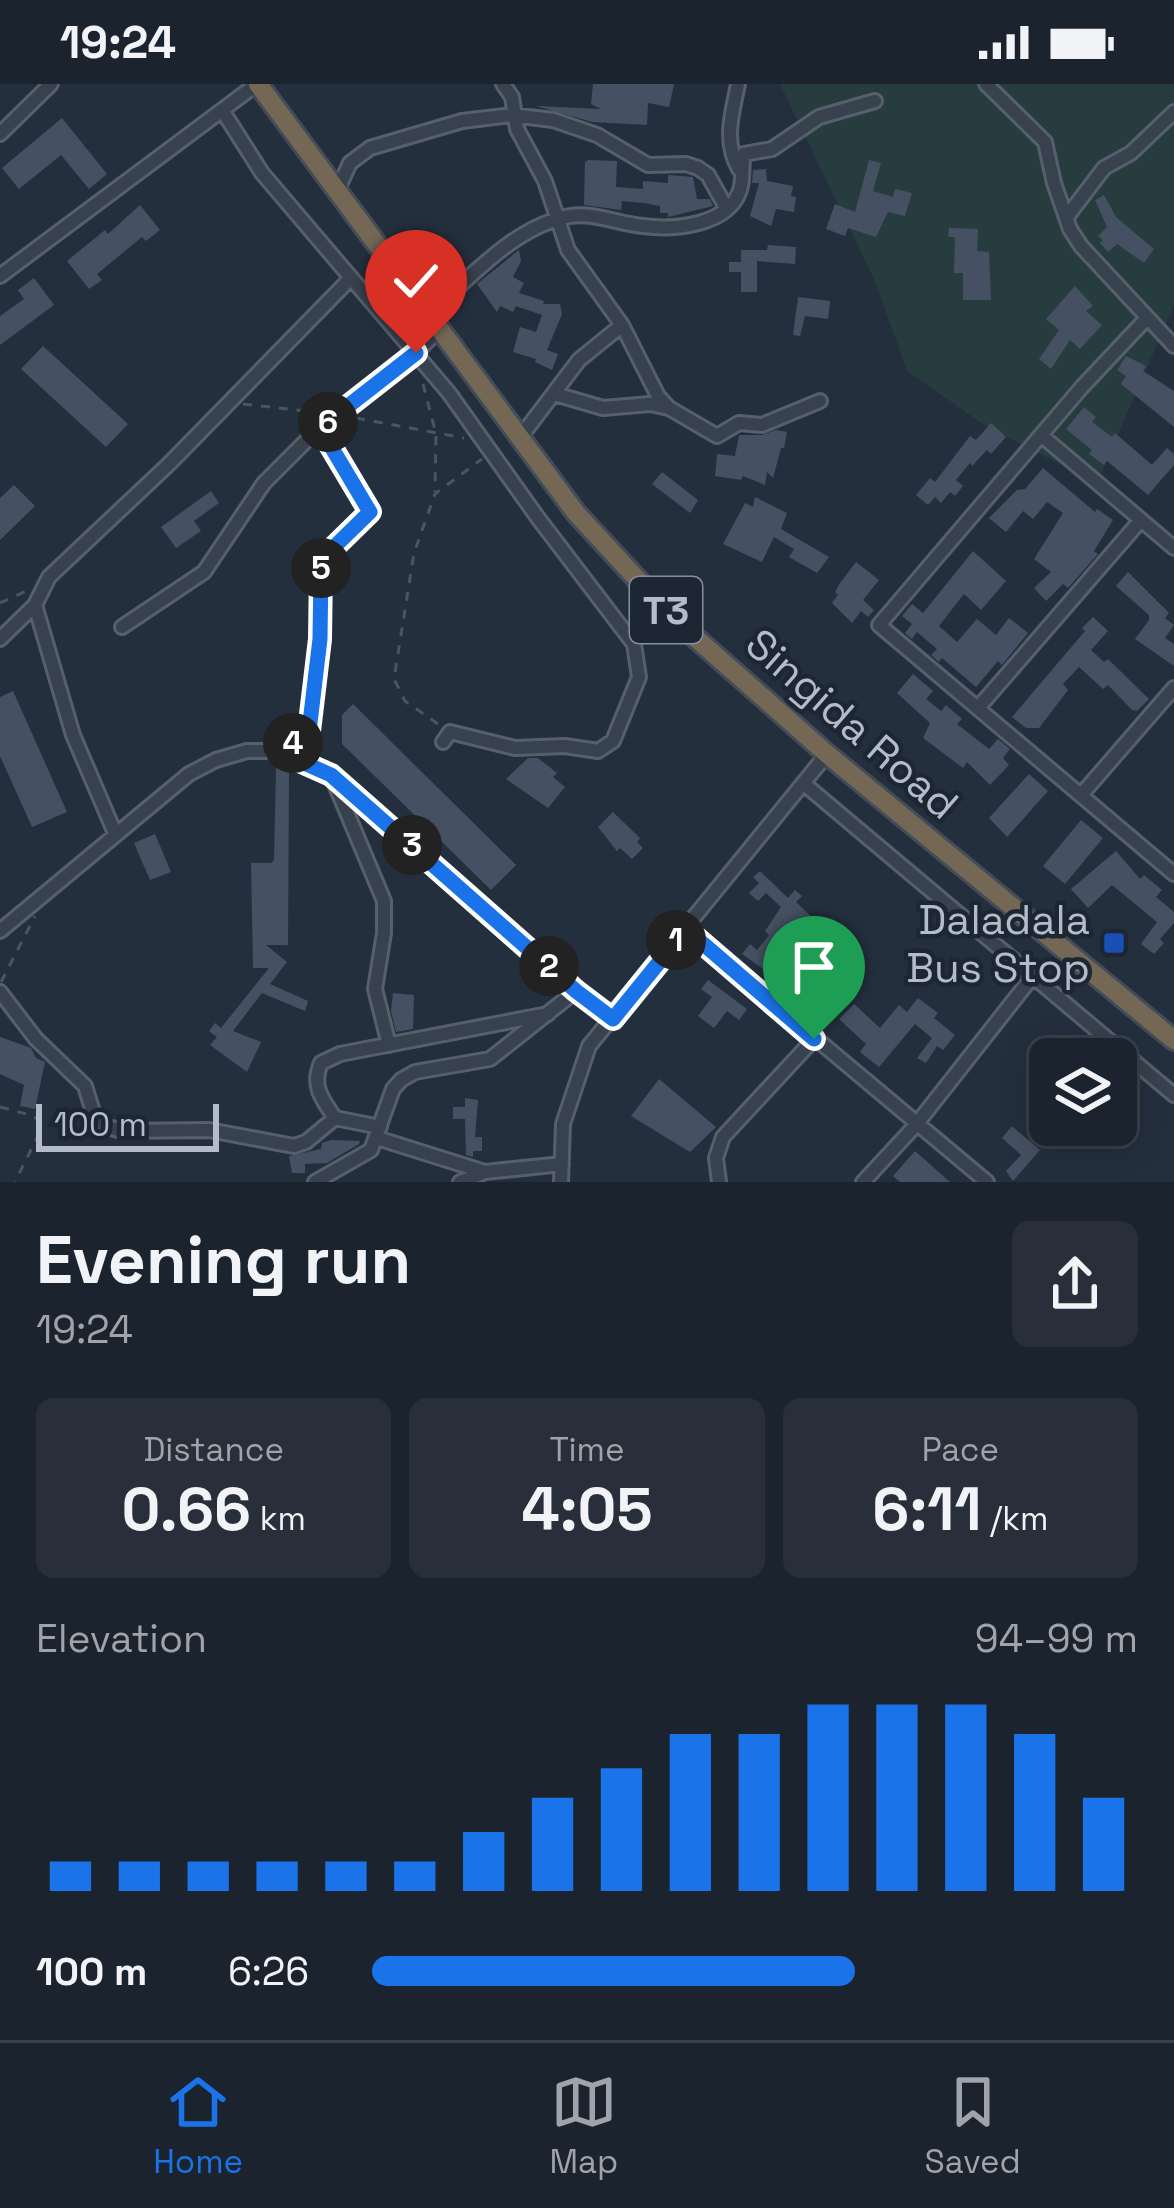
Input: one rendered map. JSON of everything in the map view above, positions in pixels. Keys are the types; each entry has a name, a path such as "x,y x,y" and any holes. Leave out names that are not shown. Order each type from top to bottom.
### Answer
{"highway":[{"name":"Singida Road","path":"259,84 576,513 673,618 827,754 1174,1040"}],"street":[{"path":"25,84 48,87"},
{"path":"0,276 259,84"},
{"path":"503,84 512,97 512,115 544,181 568,250 622,325 669,408"},
{"path":"738,84 728,139 742,175"},
{"path":"986,84 1046,142 1066,218 1081,246 1174,346"},
{"path":"0,134 48,87"},
{"path":"122,627 205,572 265,483 320,428 416,353 432,323 504,249 556,220 582,215 646,227 714,218 727,209 740,188 744,154 772,149 819,117 875,101"},
{"path":"222,110 262,172 416,353 634,644 639,677 613,741 598,751 492,745 446,737"},
{"path":"1066,218 1104,168 1131,153 1174,112"},
{"path":"337,191 350,163 370,148 462,121 512,115 553,120 597,135 648,165 698,168 708,175 727,209"},
{"path":"0,639 34,605 44,584 351,278"},
{"path":"1146,319 879,625 1174,874"},
{"path":"519,439 579,361 622,325"},
{"path":"554,394 603,408 650,404 669,408 717,436 739,423 762,425 820,401"},
{"path":"1041,435 1174,548"},
{"path":"978,708 1141,520"},
{"path":"34,605 73,735 115,833"},
{"path":"1081,795 1174,688"},
{"path":"0,931 189,774 247,751 277,751 331,775 613,1019"},
{"path":"561,1182 563,1124 590,1046 827,754"},
{"path":"331,775 384,901 375,989 389,1045"},
{"path":"803,783 1107,1038"},
{"path":"686,929 987,1182"},
{"path":"863,1182 915,1126 1033,976"},
{"path":"0,987 36,1039 85,1086 99,1122 114,1130 209,1130 294,1146 335,1118"},
{"path":"315,1182 367,1154 401,1080 415,1072 483,1062 576,991"},
{"path":"484,1172 335,1118 319,1094 316,1075 321,1063 340,1054 549,1014"},
{"path":"719,1182 716,1159 723,1137 814,1039"},
{"path":"1137,1064 1174,1095"},
{"path":"460,1182 484,1172 562,1164"}],"path":[{"path":"416,353 436,434 435,494 414,553 394,679 404,701 446,737"},
{"path":"277,751 309,731 320,639 321,567 328,553 370,512 310,411"},
{"path":"436,434 488,446"},
{"path":"435,494 488,446"},
{"path":"0,603 44,584"},
{"path":"0,987 25,941 41,897"},
{"path":"0,1107 34,1116 39,1122 39,1134 14,1182"}],"green space":[{"path":"780,84 1174,84 1174,305 1097,483 987,427 907,371 875,281"}],"building":[{"path":"593,84 674,84 669,107 648,103 647,125 592,122 536,106 601,109 591,104"},
{"path":"62,118 107,174 89,189 61,155 19,189 2,168"},
{"path":"588,160 617,161 616,187 643,189 643,181 668,183 668,175 693,177 697,199 710,199 713,206 668,217 660,213 660,206 644,203 622,201 621,210 584,205"},
{"path":"869,160 881,163 873,191 893,197 895,189 912,193 905,216 888,212 876,237 848,228 845,236 826,229 835,204 855,212"},
{"path":"766,169 767,181 793,186 791,196 796,197 794,212 776,209 771,226 750,216 759,183 752,183 753,170"},
{"path":"1104,195 1116,217 1154,249 1144,263 1117,244 1108,252 1100,243 1103,240 1098,236 1107,227 1095,200"},
{"path":"140,205 160,230 146,241 142,237 97,274 102,280 89,289 67,261"},
{"path":"949,228 978,229 977,251 989,252 991,300 963,300 963,273 954,273 955,237 948,237"},
{"path":"768,245 796,247 795,264 757,261 757,292 741,292 741,272 729,272 729,262 741,262 741,250 767,250"},
{"path":"519,250 521,261 513,277 524,283 519,293 543,304 560,304 562,314 547,350 558,354 552,370 513,352 520,327 536,332 542,315 516,306 513,312 500,306 497,312 477,284"},
{"path":"34,278 54,305 0,345 0,316 24,299 18,290"},
{"path":"1075,286 1093,306 1086,311 1102,325 1080,349 1070,340 1051,369 1039,359 1059,330 1046,319"},
{"path":"798,297 830,301 828,319 805,316 800,336 793,335"},
{"path":"43,346 128,424 106,447 21,369"},
{"path":"1126,356 1146,366 1143,371 1174,391 1174,427 1121,384 1126,376 1117,370"},
{"path":"1084,407 1096,417 1092,422 1112,437 1115,433 1152,465 1167,448 1174,454 1174,465 1148,495 1107,461 1104,465 1089,454 1092,450 1066,429"},
{"path":"991,423 1006,437 991,454 987,450 972,466 970,463 956,480 963,486 955,496 950,492 941,503 935,497 928,505 916,495 930,478 935,482 970,436 976,440"},
{"path":"787,432 784,448 773,478 767,472 765,485 743,476 741,480 715,476 717,454 735,456 739,435"},
{"path":"1043,468 1095,512 1113,520 1094,551 1098,554 1068,588 1063,584 1046,601 1034,588 1051,572 1034,559 1063,513 1047,502 1033,519 1023,511 1006,532 989,518"},
{"path":"662,472 698,500 690,513 652,484"},
{"path":"14,485 35,506 0,540 0,498"},
{"path":"211,491 219,503 194,521 201,531 176,548 161,527"},
{"path":"755,497 787,513 781,529 829,557 817,573 789,557 794,549 774,537 762,562 723,544 745,503 753,507"},
{"path":"973,551 1006,581 981,610 964,594 939,626 957,642 977,619 996,635 1009,618 1028,633 976,687 942,658 939,662 931,655 937,649 917,632 912,639 905,633 912,624 902,616 912,604 923,613"},
{"path":"856,562 879,580 863,600 874,610 868,617 861,611 852,623 832,603"},
{"path":"1128,572 1169,613 1165,618 1174,625 1165,638 1174,644 1174,666 1135,639 1149,615 1116,586"},
{"path":"1093,617 1108,631 1091,650 1104,662 1108,659 1149,699 1132,710 1108,685 1103,689 1079,667 1063,684 1068,690 1039,728 1026,728 1012,717"},
{"path":"913,674 933,691 926,699 941,711 946,705 962,719 957,724 989,749 998,739 1010,749 1003,758 1009,765 990,785 967,762 963,768 923,738 930,723 897,693"},
{"path":"13,691 67,812 32,827 0,756 0,697"},
{"path":"353,704 516,865 491,890 342,744 342,715"},
{"path":"528,758 538,758 557,773 553,777 565,787 548,808 506,779"},
{"path":"276,768 289,769 288,945 266,945 287,962 270,984 308,1001 305,1011 262,993 233,1031 261,1042 247,1072 210,1045 217,1037 209,1031 215,1023 221,1028 269,968 253,968 251,863 274,859"},
{"path":"1029,774 1048,791 1007,837 989,818"},
{"path":"613,812 640,838 637,842 643,848 632,859 620,848 617,851 598,827"},
{"path":"1081,820 1103,838 1065,884 1043,866"},
{"path":"155,834 171,872 150,880 134,843"},
{"path":"1116,851 1140,879 1144,875 1162,890 1156,897 1174,912 1174,923 1154,954 1141,944 1157,922 1112,885 1088,908 1071,889"},
{"path":"760,871 788,898 795,890 802,896 796,902 819,924 807,937 826,956 807,976 831,999 817,1013 793,990 787,996 742,954 750,944 757,950 781,907 766,893 758,901 749,893 759,883 753,877"},
{"path":"708,980 747,1009 739,1020 727,1011 714,1028 698,1016 712,997 701,989"},
{"path":"393,993 414,995 413,1029 396,1032"},
{"path":"918,998 955,1035 943,1050 937,1046 926,1063 917,1058 932,1038 915,1024 879,1067 860,1052 866,1044 839,1019 854,1004 880,1028 899,1005 907,1012"},
{"path":"0,1037 31,1048 45,1062 35,1109 20,1106 24,1085 0,1074"},
{"path":"659,1079 716,1127 690,1152 631,1116"},
{"path":"465,1098 478,1100 475,1137 482,1137 482,1151 473,1151 473,1157 466,1155 465,1119 453,1119 453,1107 465,1107"},
{"path":"1012,1126 1029,1146 1040,1150 1013,1181 1006,1171 1021,1155 1002,1138"},
{"path":"360,1141 327,1163 305,1164 305,1173 292,1173 289,1156 321,1149 322,1143"},
{"path":"915,1151 950,1182 900,1182 893,1176"}],"place":[{"name":"Daladala Bus Stop","path":"1114,943"}],"route":[{"path":"416,353 320,428 351,473 370,512 328,553 321,567 320,639 309,731 277,751 331,775 613,1019 686,929 814,1039"}]}
